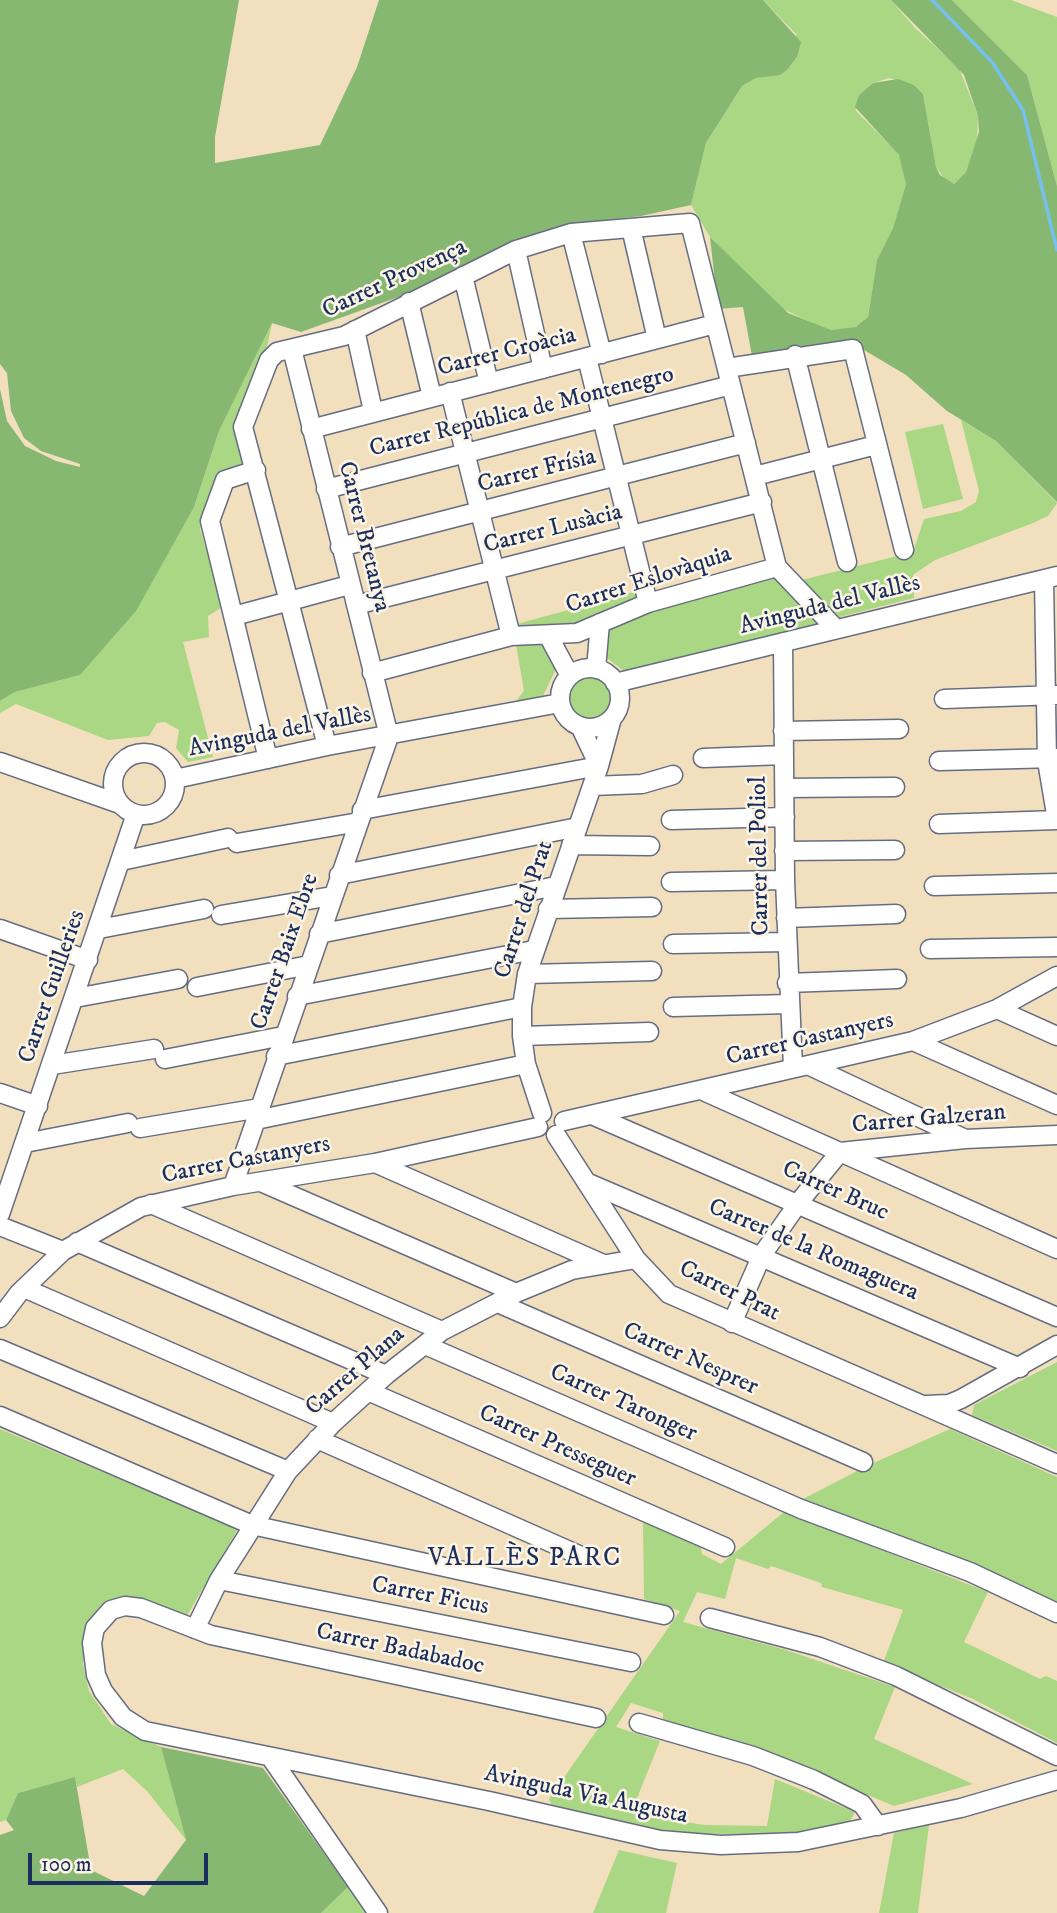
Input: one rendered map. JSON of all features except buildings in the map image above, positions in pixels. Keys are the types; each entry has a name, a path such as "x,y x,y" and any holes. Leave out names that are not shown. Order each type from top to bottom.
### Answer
{"street":[{"name":"Carrer Provença","path":"327,746 291,600 243,427 269,360 277,352 344,336 516,250 571,233 690,223 715,324"},
{"path":"631,228 657,339"},
{"path":"571,233 594,356 602,419 648,603"},
{"path":"516,250 543,369"},
{"path":"463,276 489,383"},
{"path":"409,302 432,397"},
{"path":"715,324 777,567 836,629"},
{"name":"Carrer Croàcia","path":"311,429 715,324"},
{"path":"355,330 373,411"},
{"name":"Carrer Bretanya","path":"292,349 388,736"},
{"name":"Carrer República de Montenegro","path":"326,489 602,419 795,355 853,349 876,445"},
{"path":"795,355 848,562"},
{"path":"450,392 511,636"},
{"name":"Carrer Frísia","path":"340,547 746,443"},
{"path":"755,476 876,445 904,550"},
{"path":"256,470 225,480 210,522 268,759"},
{"name":"Carrer Lusàcia","path":"356,605 762,502"},
{"name":"Carrer Eslovàquia","path":"372,673 511,636 549,637 577,633 648,603 777,567"},
{"path":"939,824 1057,820 1052,758 1051,577"},
{"name":"Avinguda del Vallès","path":"615,683 1051,577"},
{"path":"234,616 349,585"},
{"path":"596,669 600,623"},
{"path":"549,637 570,676"},
{"name":"Carrer del Poliol","path":"783,642 787,983 801,1066"},
{"path":"121,861 360,816 599,766 580,726 566,716 561,703 563,684 570,676 586,668 596,669 615,683 620,697 612,718 600,726 580,726"},
{"path":"944,699 1051,695"},
{"name":"Avinguda del Vallès","path":"175,779 327,746 561,703"},
{"name":"Carrer del Prat","path":"540,1120 522,1036 522,1007 527,974 599,766 612,718"},
{"path":"783,732 899,729"},
{"name":"Carrer Baix Ebre","path":"233,1186 388,736"},
{"path":"0,762 120,804 136,814 159,811 169,802 175,779 169,765 155,755 142,752 131,755 118,766 112,782 120,804"},
{"path":"704,758 784,755"},
{"path":"939,761 1052,758"},
{"path":"592,786 642,784 673,775"},
{"path":"785,788 895,787"},
{"name":"Carrer Guilleries","path":"0,1214 136,814"},
{"path":"671,820 785,817"},
{"path":"339,875 578,827"},
{"path":"571,845 650,846"},
{"path":"784,851 895,850"},
{"path":"671,882 785,880"},
{"path":"934,886 1057,883"},
{"path":"319,934 556,886"},
{"path":"221,915 332,896"},
{"path":"548,909 652,907"},
{"path":"99,929 204,909"},
{"path":"786,918 897,914"},
{"path":"0,929 88,960"},
{"path":"673,944 787,942"},
{"path":"930,949 1057,947"},
{"path":"297,996 534,950"},
{"path":"197,987 309,965"},
{"path":"527,974 652,971"},
{"name":"Carrer Castanyers","path":"560,1128 592,1115 913,1041 997,1009 1057,976"},
{"path":"75,998 178,979"},
{"path":"787,983 897,979"},
{"path":"673,1007 789,1004"},
{"path":"276,1056 522,1007"},
{"path":"997,1009 1057,1036"},
{"path":"522,1036 649,1032"},
{"path":"52,1065 159,1054 283,1036"},
{"path":"913,1041 1057,1105"},
{"path":"25,1143 134,1126 258,1114 526,1064"},
{"path":"801,1066 965,1139"},
{"path":"701,1090 1057,1249"},
{"path":"0,1093 38,1106"},
{"name":"Carrer Bruc","path":"592,1115 799,1202 1057,1317"},
{"path":"540,1120 547,1136 560,1128"},
{"name":"Carrer Castanyers","path":"0,1318 24,1288 70,1246 123,1215 151,1204 233,1186 375,1163 540,1120"},
{"name":"Carrer Prat","path":"560,1128 586,1182 636,1259 669,1294 907,1399"},
{"name":"Carrer Galzeran","path":"732,1323 762,1255 799,1202 840,1152 965,1139 1057,1135"},
{"path":"375,1163 601,1263"},
{"path":"261,1182 516,1293"},
{"name":"Carrer de la Romaguera","path":"586,1182 762,1255 1020,1368"},
{"path":"151,1204 442,1331"},
{"path":"0,1226 70,1246 386,1375"},
{"name":"Carrer Plana","path":"195,1629 219,1580 288,1471 333,1423 386,1375 442,1331 516,1293 572,1270 636,1259"},
{"path":"24,1288 333,1423"},
{"name":"Carrer Nesprer","path":"498,1303 863,1462"},
{"name":"Carrer Taronger","path":"425,1345 801,1509 970,1572 1057,1613"},
{"path":"907,1399 940,1406 971,1394 1057,1345"},
{"path":"0,1349 288,1471"},
{"name":"Carrer Presseguer","path":"370,1392 725,1547"},
{"path":"971,1394 965,1402 962,1414 971,1427"},
{"path":"907,1399 1057,1464"},
{"path":"0,1416 252,1525 664,1615"},
{"path":"317,1439 580,1556"},
{"name":"Carrer Ficus","path":"219,1580 631,1662"},
{"name":"Carrer Badabadoc","path":"228,1749 145,1731 113,1707 96,1675 92,1643 95,1628 111,1610 125,1606 141,1608 195,1629 596,1718"},
{"path":"710,1618 820,1647 896,1676 1057,1756"},
{"path":"639,1723 753,1756 814,1780 862,1804 878,1826"},
{"name":"Avinguda Via Augusta","path":"228,1749 680,1842 759,1845 798,1842 878,1826 1018,1793 1057,1780"},
{"path":"271,1758 378,1913"}],"green space":[{"path":"0,0 239,0 215,137 215,163 320,145 357,67 379,0 763,0 801,42 797,57 787,70 780,75 756,78 742,86 706,143 691,205 641,216 573,224 401,296 301,332 272,323 219,431 194,507 136,611 80,675 15,692 0,701 0,389 7,421 25,446 56,461 80,467 80,464 41,451 24,438 11,411 7,373 0,364"},
{"path":"763,0 891,0 915,28 959,68 978,116 977,139 966,172 954,184 946,181 936,167 923,94 914,85 889,78 873,83 859,95 856,111 897,152 905,167 906,184 893,228 877,260 868,317 859,326 827,330 781,308 710,237 691,205 706,143 742,86 756,78 787,70 797,57 796,34"},
{"path":"891,0 952,0 1027,75 1057,186 1057,502 996,441 947,411 906,375 854,344 752,356 743,307 718,309 710,237 788,313 831,330 856,327 868,317 877,260 893,228 906,184 899,155 855,107 859,95 873,83 898,79 914,85 923,94 936,167 940,175 954,184 966,172 979,132 978,116 964,75"},
{"path":"952,0 1011,0 1057,17 1057,186 1027,75"},
{"path":"272,323 267,347 237,423 249,468 219,475 200,529 224,606 208,616 209,637 183,642 213,757 188,762 176,748 179,730 165,722 157,723 149,736 108,740 16,704 0,713 0,701 15,692 80,675 194,507 219,431"},
{"path":"961,420 996,441 1057,503 1048,516 935,560 913,575 914,598 836,618 798,581 905,554 914,549 924,519 961,511 976,502 979,491"},
{"path":"943,424 963,499 923,509 905,432"},
{"path":"776,575 821,625 624,671 603,655 605,629 653,607"},
{"path":"638,591 639,600 575,626 518,629 517,624"},
{"path":"516,644 543,645 556,669 543,696 516,701 524,691"},
{"path":"590,673 608,680 615,698 608,716 590,723 572,716 565,698 572,680"},
{"path":"1057,1362 1057,1451 972,1415 974,1405"},
{"path":"0,1429 238,1529 185,1619 154,1603 133,1602 87,1634 83,1664 89,1691 111,1724 161,1747 186,1840 147,1791 123,1769 77,1787 75,1777 18,1793 6,1820 0,1822"},
{"path":"950,1429 1057,1477 1057,1607 801,1500 869,1465"},
{"path":"784,1512 988,1592 964,1642 1040,1679 1046,1676 1057,1681 1057,1743 973,1699 883,1663 903,1610 822,1587 821,1583 771,1566 768,1569 736,1558 725,1599 697,1592 683,1622 786,1650 895,1687 874,1739 973,1784 894,1806 811,1771 663,1722 663,1713 631,1703 616,1727 660,1741 631,1813 704,1825 767,1826 775,1779 855,1812 848,1824 793,1834 697,1834 641,1828 552,1805 549,1799 680,1611 644,1599 643,1520 700,1545 702,1554 721,1564"},
{"path":"161,1747 263,1768 348,1887 321,1913 0,1913 0,1835 14,1830 6,1820 18,1793 75,1777 91,1870 144,1896 186,1840"},
{"path":"929,1825 918,1913 879,1913 894,1833"},
{"path":"619,1850 677,1863 666,1913 593,1913"},
{"path":"348,1887 366,1913 321,1913"}],"waterway":[{"path":"932,0 992,62 1023,110 1057,250"}],"district":[{"name":"VALLÈS PARC","path":"525,1560"}]}
